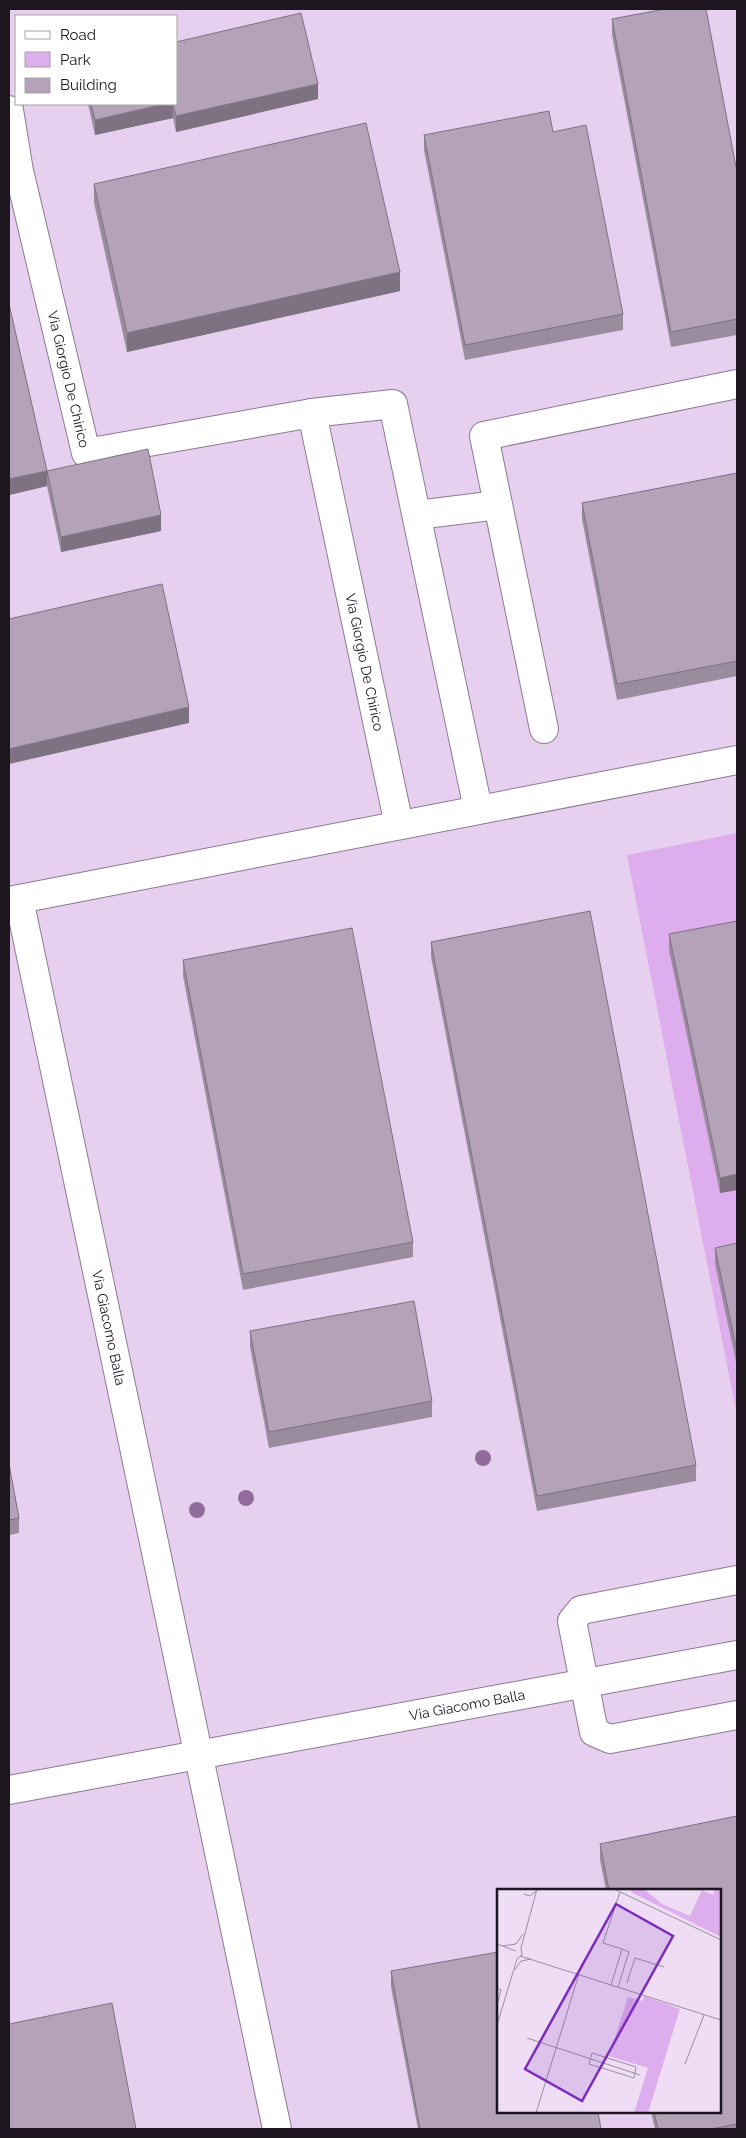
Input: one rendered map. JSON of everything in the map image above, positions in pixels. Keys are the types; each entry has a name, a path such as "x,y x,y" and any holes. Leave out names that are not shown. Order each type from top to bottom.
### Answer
{"street":[{"name":"Via Giorgio De Chirico","path":"9,110 19,171 86,453 312,412 393,404 478,810"},
{"path":"544,729 484,436 737,384"},
{"name":"Via Giorgio De Chirico","path":"312,412 399,825"},
{"path":"417,516 498,505"},
{"path":"14,900 737,760"},
{"name":"Via Giacomo Balla","path":"14,900 277,2129"},
{"path":"737,1580 582,1610 572,1621 594,1732 610,1739 737,1715"},
{"name":"Via Giacomo Balla","path":"9,1790 737,1655"}],"shaded area":[{"path":"9,9 737,9 737,2129 9,2129"}],"green space":[{"path":"737,833 737,1416 627,855"}],"building":[{"path":"665,9 706,9 737,172 737,319 671,332 612,19"},
{"path":"301,13 318,84 176,116 173,105 178,105 178,42"},
{"path":"91,105 161,105 95,120"},
{"path":"549,111 553,132 586,125 623,314 465,345 424,135"},
{"path":"366,123 400,272 127,333 94,184"},
{"path":"9,304 47,471 9,479"},
{"path":"148,449 161,515 61,537 47,471"},
{"path":"737,473 737,661 617,684 582,503"},
{"path":"162,584 189,707 9,749 9,619"},
{"path":"590,911 696,1465 537,1496 431,942"},
{"path":"737,921 737,1174 720,1178 669,934"},
{"path":"352,928 413,1242 243,1274 183,960"},
{"path":"737,1243 737,1351 715,1248"},
{"path":"414,1301 432,1401 269,1432 250,1331"},
{"path":"9,1464 19,1518 9,1520"},
{"path":"737,1816 737,2124 711,2129 658,2129 654,2113 721,2113 721,1889 609,1889 600,1844"},
{"path":"497,1952 497,2113 598,2113 601,2129 420,2129 391,1971"},
{"path":"112,2003 136,2129 9,2129 9,2024"}]}
